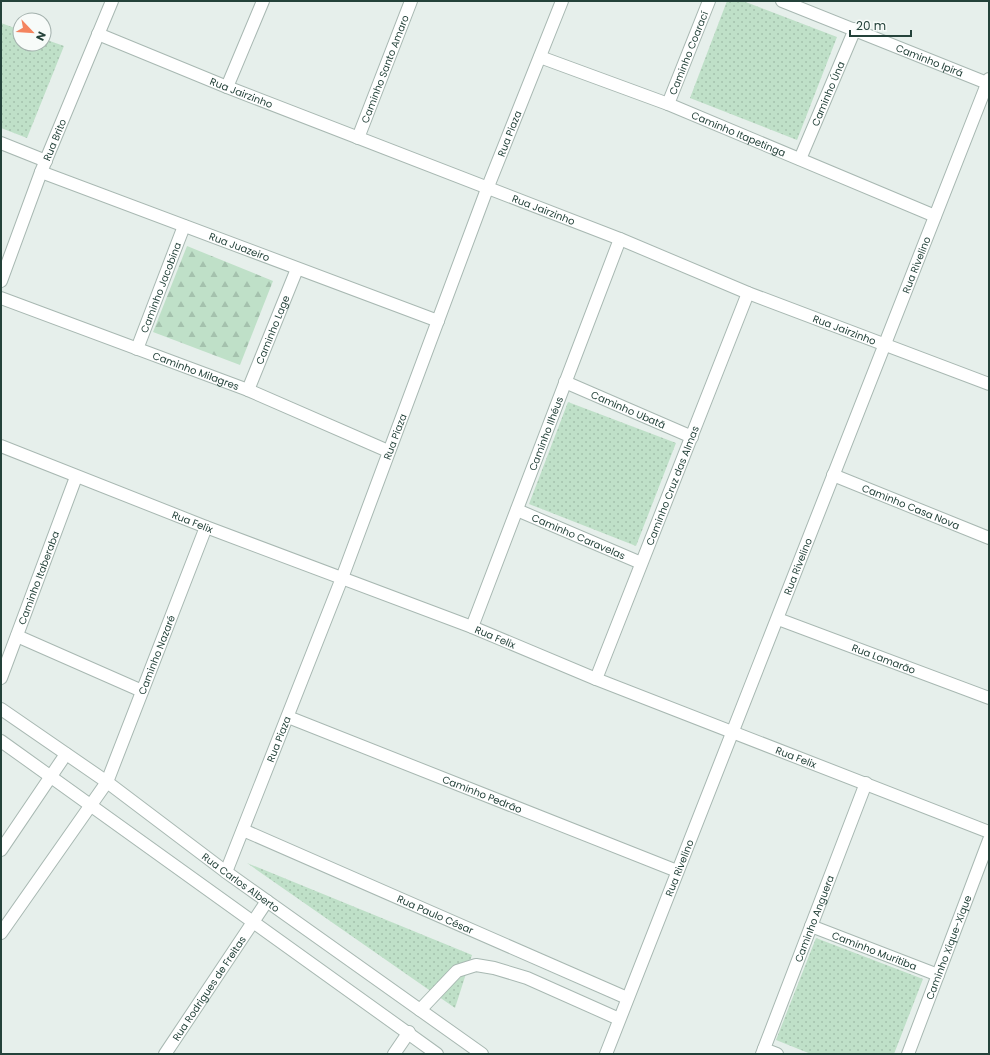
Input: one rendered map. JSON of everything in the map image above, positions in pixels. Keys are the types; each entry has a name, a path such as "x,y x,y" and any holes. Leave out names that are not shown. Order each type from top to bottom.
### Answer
{"street":[{"name":"Rua Brito","path":"1,282 41,172 112,1"},
{"path":"226,87 263,1"},
{"name":"Caminho Santo Amaro","path":"358,138 411,1"},
{"name":"Rua Piaza","path":"226,872 342,578 388,451 487,189 562,1"},
{"name":"Caminho Coarací","path":"668,104 709,1"},
{"name":"Caminho Ipirá","path":"782,1 988,81"},
{"name":"Caminho Úna","path":"800,159 855,29"},
{"name":"Rua Jairzinho","path":"98,34 226,87 487,189 620,239 748,292 886,343 989,384"},
{"name":"Caminho Itapetinga","path":"540,56 668,104 935,216"},
{"name":"Rua Rivelino","path":"606,1054 988,81"},
{"path":"1,143 46,161"},
{"name":"Rua Juazeiro","path":"41,172 438,321"},
{"name":"Caminho Jacobina","path":"137,349 184,226"},
{"name":"Caminho Ilhéus","path":"472,627 620,239"},
{"name":"Caminho Lage","path":"248,390 297,269"},
{"name":"Caminho Cruz das Almas","path":"596,679 748,292"},
{"name":"Caminho Milagres","path":"1,298 248,390 388,451"},
{"name":"Caminho Ubatã","path":"566,382 692,437"},
{"name":"Rua Felix","path":"1,446 76,477 206,527 472,627 596,679 989,832"},
{"name":"Caminho Casa Nova","path":"833,475 989,538"},
{"name":"Caminho Itaberaba","path":"1,678 76,477"},
{"name":"Caminho Caravelas","path":"517,510 641,563"},
{"name":"Caminho Nazaré","path":"1,933 90,804 107,782 206,527"},
{"name":"Rua Lamarão","path":"778,619 989,698"},
{"path":"17,636 142,691"},
{"name":"Rua Carlos Alberto","path":"1,710 107,782 226,872 482,1054"},
{"name":"Caminho Pedrão","path":"288,717 677,871"},
{"path":"1,741 252,922 409,1032 437,1054"},
{"path":"1,850 66,754"},
{"name":"Caminho Anguera","path":"763,1052 866,783"},
{"name":"Rua Paulo César","path":"243,830 627,998"},
{"name":"Caminho Xique-Xique","path":"908,1054 989,840"},
{"name":"Rua Rodrigues de Freitas","path":"165,1054 266,901"},
{"name":"Caminho Muritiba","path":"811,926 938,975"},
{"path":"420,1010 457,971 476,966 494,968 528,978 619,1019"},
{"path":"394,1054 409,1032"},
{"path":"763,1052 777,1054"}],"green space":[{"path":"727,1 743,1 837,37 797,140 690,98"},
{"path":"1,23 12,27 12,52 52,52 52,42 64,46 27,138 1,128"},
{"path":"187,246 273,281 240,365 153,332"},
{"path":"568,402 676,443 636,546 529,504"},
{"path":"247,863 472,955 455,1008"},
{"path":"816,938 923,979 894,1054 811,1054 776,1040"}]}
